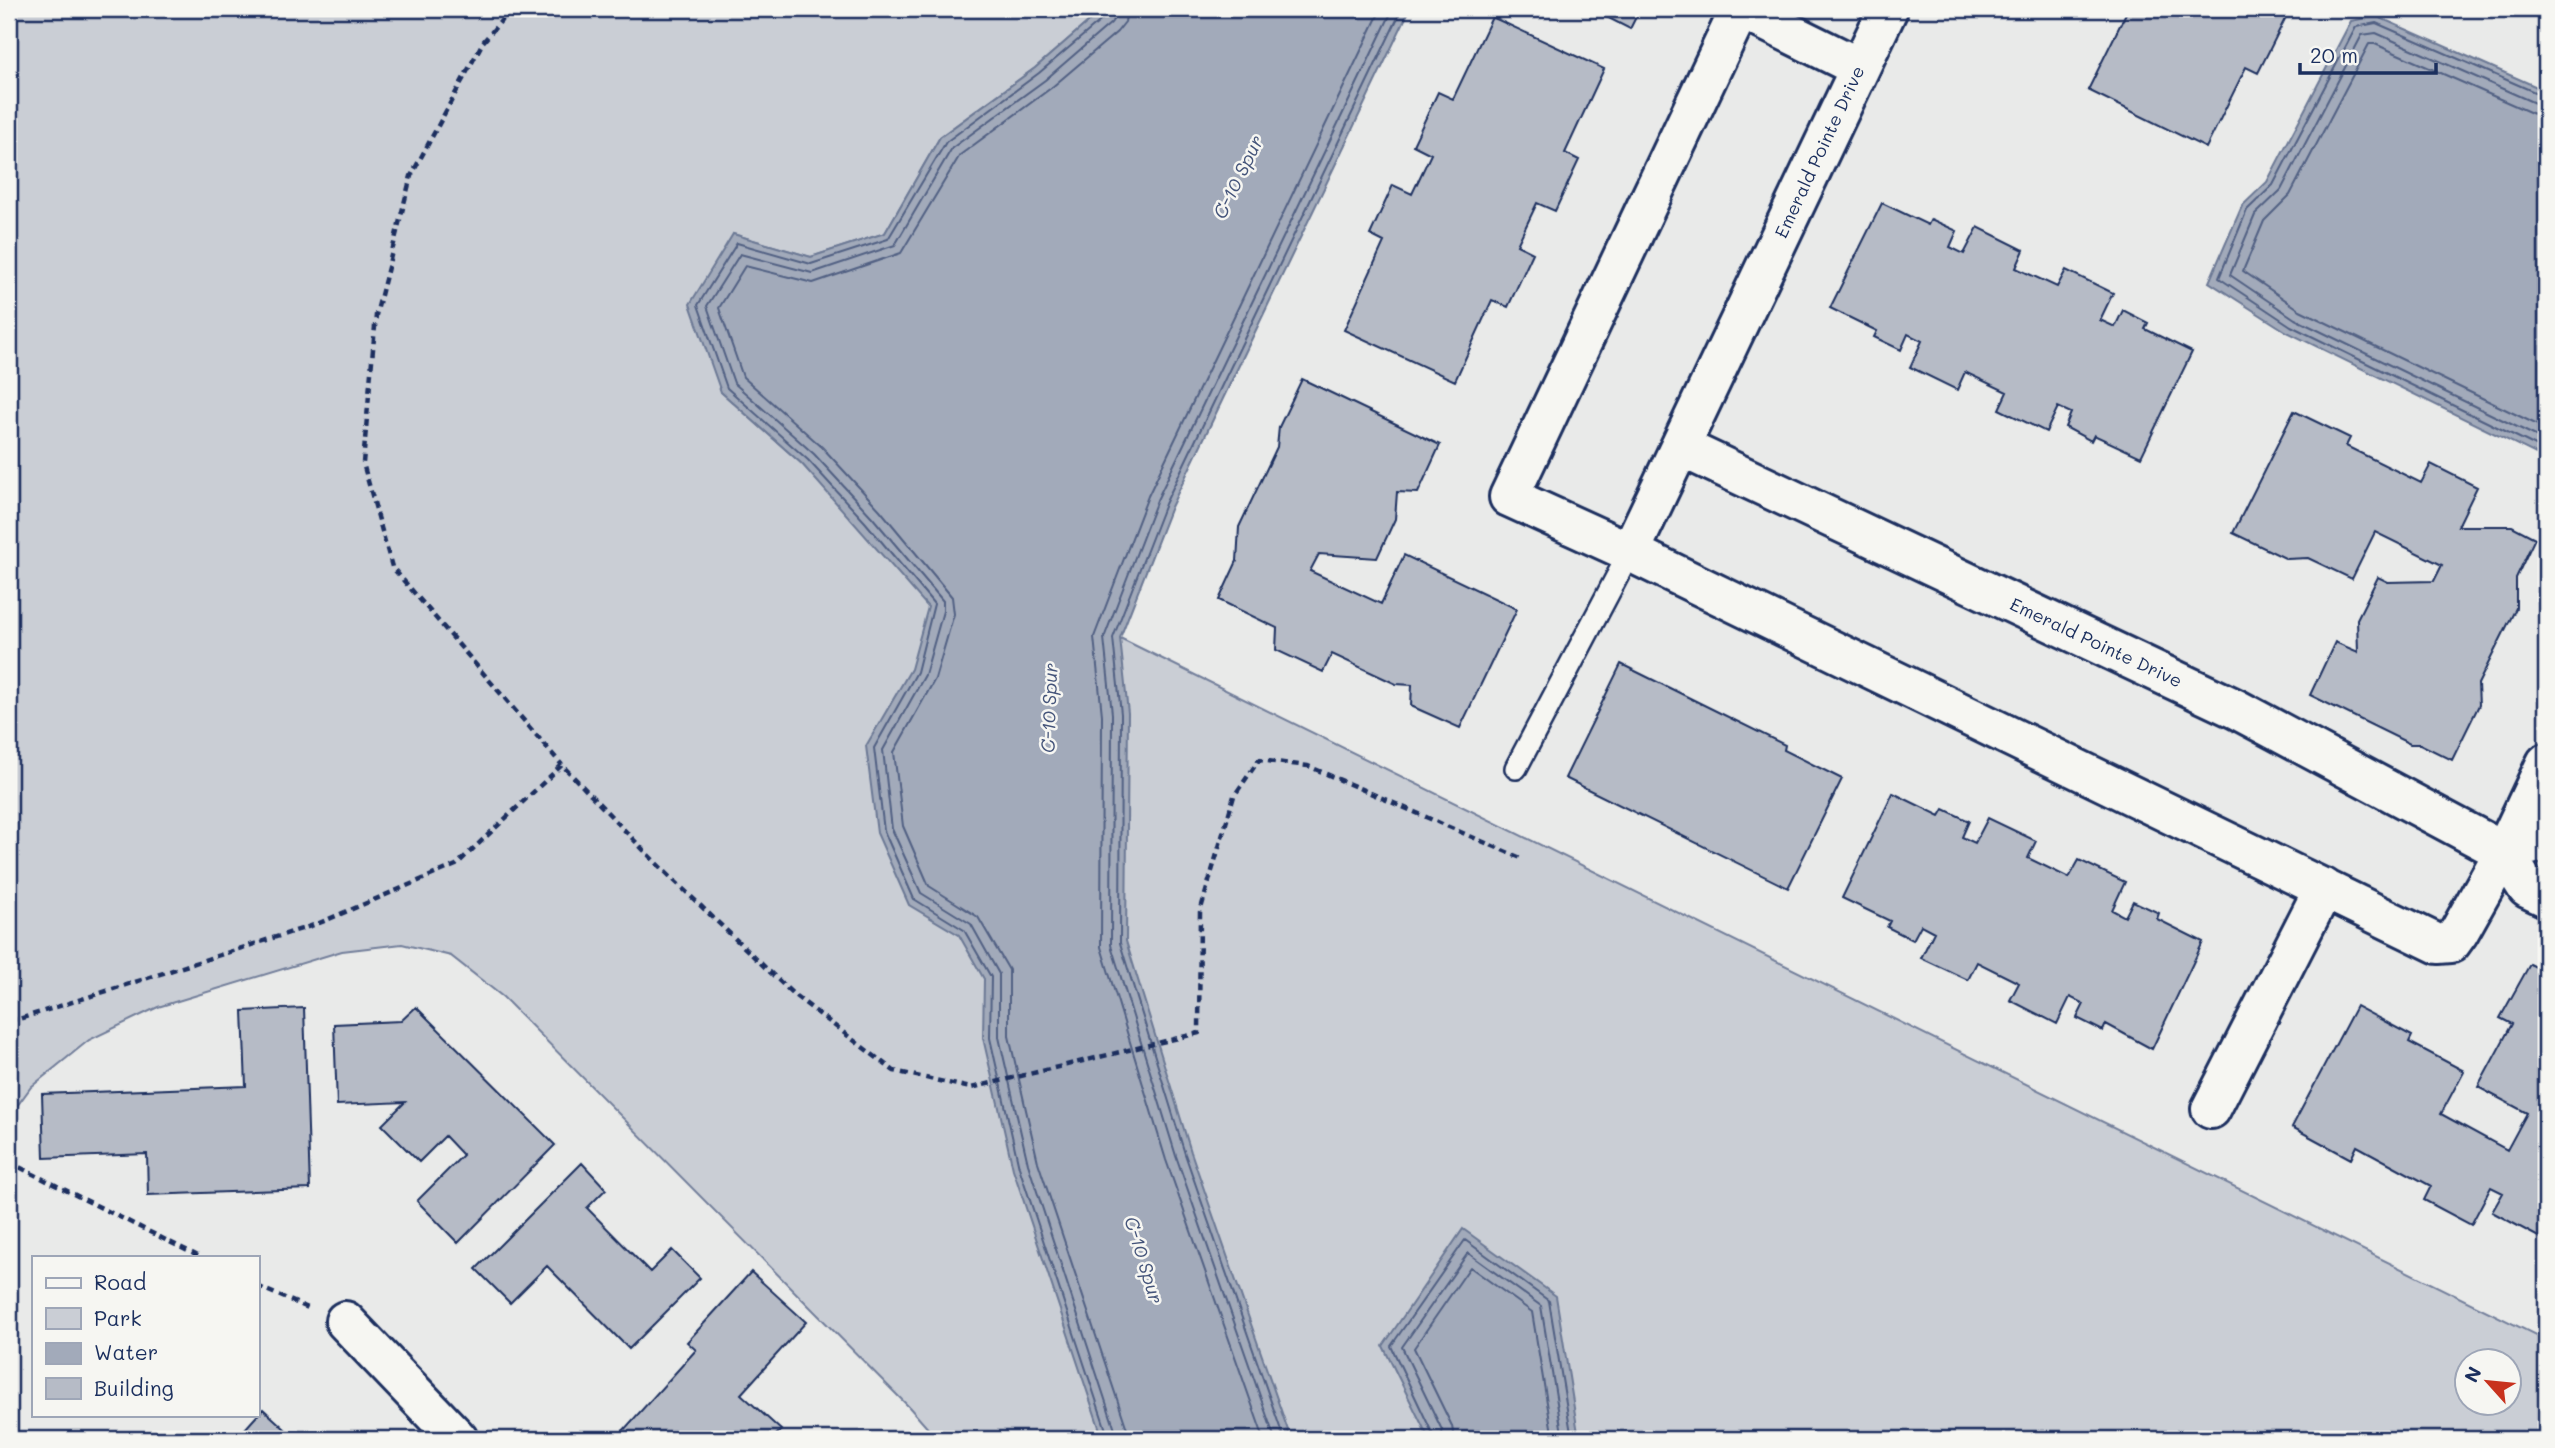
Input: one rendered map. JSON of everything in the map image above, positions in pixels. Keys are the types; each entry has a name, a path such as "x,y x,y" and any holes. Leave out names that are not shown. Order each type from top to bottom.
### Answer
{"street":[{"path":"1860,68 1741,9 1509,497 1630,552 2438,944 2451,943 2504,852 2546,764"},
{"name":"Emerald Pointe Drive","path":"1630,552 1888,9"},
{"name":"Emerald Pointe Drive","path":"1681,447 2236,709 2504,852 2527,888 2546,897"},
{"path":"2504,852 2546,841"},
{"path":"2211,1109 2324,888"},
{"path":"345,1321 458,1439"}],"lane":[{"path":"1516,768 1630,552"}],"path":[{"path":"512,9 483,42 411,176 376,316 363,463 392,567 562,765 656,863 793,995 894,1071 971,1087 1199,1033 1200,912 1234,796 1259,760 1307,766 1523,859"},
{"path":"9,1020 317,924 456,865 562,765"},
{"path":"9,1162 198,1256"},
{"path":"259,1287 288,1301 345,1321"}],"green space":[{"path":"9,9 1103,9 1035,68 940,137 885,233 811,257 733,234 721,392 802,464 860,527 1120,638 2546,1340 2546,1439 937,1439 909,1407 503,997 451,956 402,944 342,951 158,1007 89,1040 31,1087 9,1117"}],"water":[{"name":"C-10 Spur","path":"1103,9 1410,9 1171,507 1120,638 1128,713 1126,941 1191,1152 1291,1439 1103,1439 1013,1169 983,1038 984,979 959,935 909,905 877,833 866,746 911,669 928,607 802,464 721,392 690,304 733,234 811,257 885,233 940,137 1035,68"},
{"path":"2376,16 2546,91 2546,459 2287,332 2209,282 2242,206 2267,182 2351,21"},
{"path":"1463,1229 1556,1296 1579,1439 1429,1439 1383,1346"}],"building":[{"path":"1591,9 1640,9 1630,29"},
{"path":"2128,9 2268,9 2285,19 2258,73 2246,67 2206,148 2088,90"},
{"path":"1492,17 1604,69 1565,153 1579,160 1555,211 1537,203 1517,245 1533,253 1508,307 1492,300 1455,381 1344,330 1384,242 1370,235 1393,185 1412,194 1431,154 1413,145 1438,92 1453,99"},
{"path":"1882,203 1928,225 1931,219 1957,231 1950,247 1964,254 1978,227 2024,250 2016,268 2057,287 2066,270 2113,293 2100,320 2115,327 2123,310 2148,323 2145,329 2192,352 2141,457 2094,435 2091,441 2065,427 2071,413 2058,407 2046,432 1999,409 2007,392 1965,372 1957,390 1910,367 1922,341 1908,334 1901,350 1874,337 1877,331 1830,308"},
{"path":"1302,379 1440,445 1418,493 1397,492 1395,519 1377,558 1319,554 1310,571 1381,604 1404,555 1517,609 1460,728 1411,706 1412,685 1396,684 1332,654 1323,672 1276,650 1277,628 1219,600 1237,561 1239,527 1277,447 1279,427"},
{"path":"2294,411 2350,438 2346,446 2421,483 2431,464 2477,487 2458,526 2512,526 2535,538 2516,578 2516,608 2478,684 2479,705 2452,760 2420,744 2410,744 2310,695 2335,642 2358,652 2357,619 2378,577 2388,582 2434,581 2442,565 2375,532 2352,579 2308,558 2287,559 2233,533"},
{"path":"1621,664 1785,745 1784,750 1842,779 1788,888 1565,778"},
{"path":"1893,793 1940,816 1944,809 1969,821 1962,837 1975,843 1988,818 2036,841 2028,858 2069,878 2079,860 2125,882 2112,910 2125,917 2133,901 2159,913 2157,919 2203,942 2152,1049 2106,1024 2103,1031 2077,1018 2084,1004 2070,997 2057,1024 2010,1000 2019,983 1977,962 1968,980 1921,958 1934,932 1921,925 1913,940 1887,927 1890,921 1842,898"},
{"path":"2530,964 2546,972 2546,1241 2492,1212 2503,1193 2491,1187 2471,1225 2424,1200 2431,1186 2357,1146 2351,1159 2292,1127 2356,1006 2412,1036 2409,1042 2464,1071 2441,1114 2507,1150 2527,1113 2478,1087 2512,1024 2500,1018"},
{"path":"416,1007 555,1145 458,1243 417,1201 463,1155 445,1136 419,1162 382,1125 405,1102 337,1105 334,1024 401,1021"},
{"path":"304,1008 310,1189 148,1195 147,1154 44,1158 42,1094 246,1086 243,1011"},
{"path":"582,1163 606,1189 587,1208 650,1272 672,1250 700,1278 629,1349 547,1266 510,1303 476,1269"},
{"path":"751,1272 806,1322 741,1394 781,1430 772,1439 629,1439 621,1433 696,1350 687,1342"},
{"path":"263,1409 296,1439 236,1439"}]}
